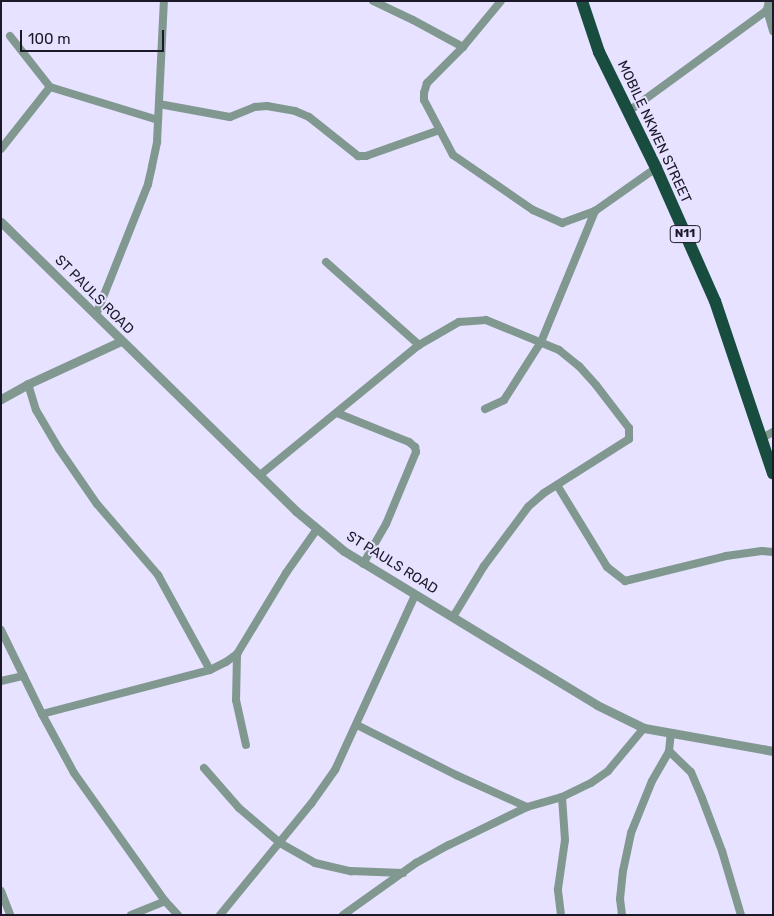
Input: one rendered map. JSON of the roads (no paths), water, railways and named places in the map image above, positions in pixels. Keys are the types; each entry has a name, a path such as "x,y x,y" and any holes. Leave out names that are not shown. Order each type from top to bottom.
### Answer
{"highway":[{"name":"MOBILE NKWEN STREET","path":"582,1 599,52 656,168 715,300 767,435 773,473"}],"street":[{"path":"96,315 148,184 157,142 164,1"},
{"path":"373,1 463,47"},
{"path":"501,1 463,47 427,84 424,92 424,100 453,155 533,210 562,223 595,211 656,168"},
{"path":"769,1 773,31"},
{"path":"628,111 770,8"},
{"path":"10,36 50,87 158,120"},
{"path":"1,149 50,87"},
{"path":"159,104 230,117 255,106 268,106 296,111 309,117 358,156 366,156 440,130"},
{"path":"485,409 504,400 541,342 595,211"},
{"name":"ST PAULS ROAD","path":"1,222 121,341 317,529 363,564 597,705 644,728 773,751"},
{"path":"326,262 418,345"},
{"path":"260,475 418,345 459,322 486,320 559,350 579,366 629,428 629,439 557,485 528,507 513,524 484,566 453,617"},
{"path":"1,399 28,384 121,341"},
{"path":"28,384 36,410 59,449 97,504 158,575 210,670"},
{"path":"337,413 408,442 414,447 416,452 386,524 363,564"},
{"path":"557,485 607,567 625,581 726,556 762,551 773,552"},
{"path":"42,714 210,670 237,654 286,572 317,529"},
{"path":"220,915 280,843 335,770 415,595"},
{"path":"1,630 42,714 74,773 165,901 178,915"},
{"path":"237,654 236,700 246,745"},
{"path":"1,681 23,676"},
{"path":"356,725 456,775 527,807"},
{"path":"344,915 403,873 449,845 527,807 562,797 591,783 608,771 644,728"},
{"path":"622,915 620,899 623,871 631,833 652,781 669,750 671,733"},
{"path":"669,750 691,772 722,850 741,915"},
{"path":"204,768 239,808 280,843 315,863 332,869 403,873"},
{"path":"560,915 558,888 565,840 562,797"},
{"path":"1,891 10,915"},
{"path":"131,915 165,901"}]}
